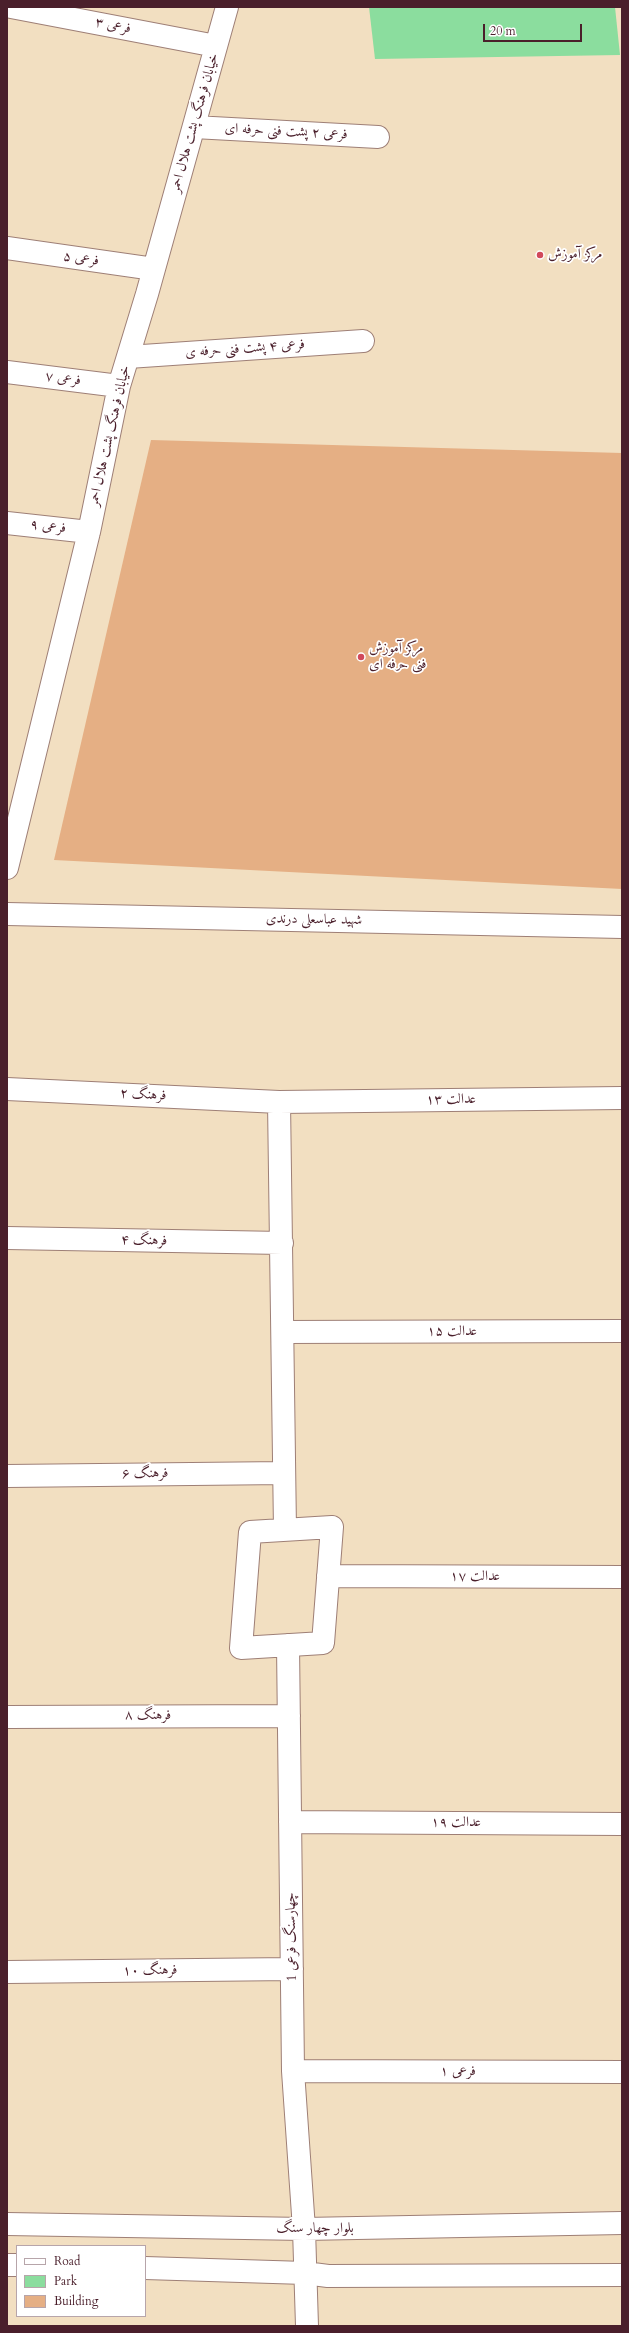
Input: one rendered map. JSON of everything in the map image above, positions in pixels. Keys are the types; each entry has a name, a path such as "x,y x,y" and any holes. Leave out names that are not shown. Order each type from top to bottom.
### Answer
{"street":[{"name":"فرعی ۳","path":"10,7 216,46"},
{"name":"خیابان فرهنگ پشت هلال احمر","path":"7,868 16,794 89,532 119,386 154,269 227,7"},
{"name":"فرعی ۲ پشت فنی حرفه ای","path":"194,127 378,137"},
{"name":"فرعی ۵","path":"7,248 154,269"},
{"name":"فرعی ۴ پشت فنی حرفه ی","path":"128,357 363,341"},
{"name":"فرعی ۷","path":"7,372 119,386"},
{"name":"فرعی ۹","path":"7,523 89,532"},
{"name":"شهید عباسعلی درندی","path":"7,914 622,927"},
{"name":"فرهنگ ۲","path":"7,1089 279,1102"},
{"name":"عدالت ۱۳","path":"279,1102 622,1098"},
{"path":"279,1102 285,1530"},
{"name":"فرهنگ ۴","path":"7,1238 282,1242"},
{"name":"عدالت ۱۵","path":"283,1332 622,1331"},
{"name":"فرهنگ ۶","path":"7,1476 284,1473"},
{"path":"332,1527 328,1576 323,1643 241,1648 250,1532 332,1527"},
{"name":"عدالت ۱۷","path":"328,1576 622,1577"},
{"name":"چهارسنگ فرعی 1","path":"288,1645 294,2071 304,2229 308,2326"},
{"name":"فرهنگ ۸","path":"7,1717 289,1716"},
{"name":"عدالت ۱۹","path":"290,1822 622,1824"},
{"name":"فرهنگ ۱۰","path":"7,1972 292,1969"},
{"name":"فرعی ۱","path":"294,2071 622,2072"},
{"name":"بلوار چهار سنگ","path":"7,2224 304,2229 622,2223"},
{"path":"146,2268 305,2272 328,2276 622,2275"}],"green space":[{"path":"369,7 615,7 620,55 375,59"}],"building":[{"name":"مرکز آموزش فنی حرفه ای","path":"151,440 622,453 622,889 54,860"}],"place":[{"name":"مرکز آموزش","path":"540,255"},
{"name":"مرکز آموزش فنی حرفه ای","path":"361,657"}]}
